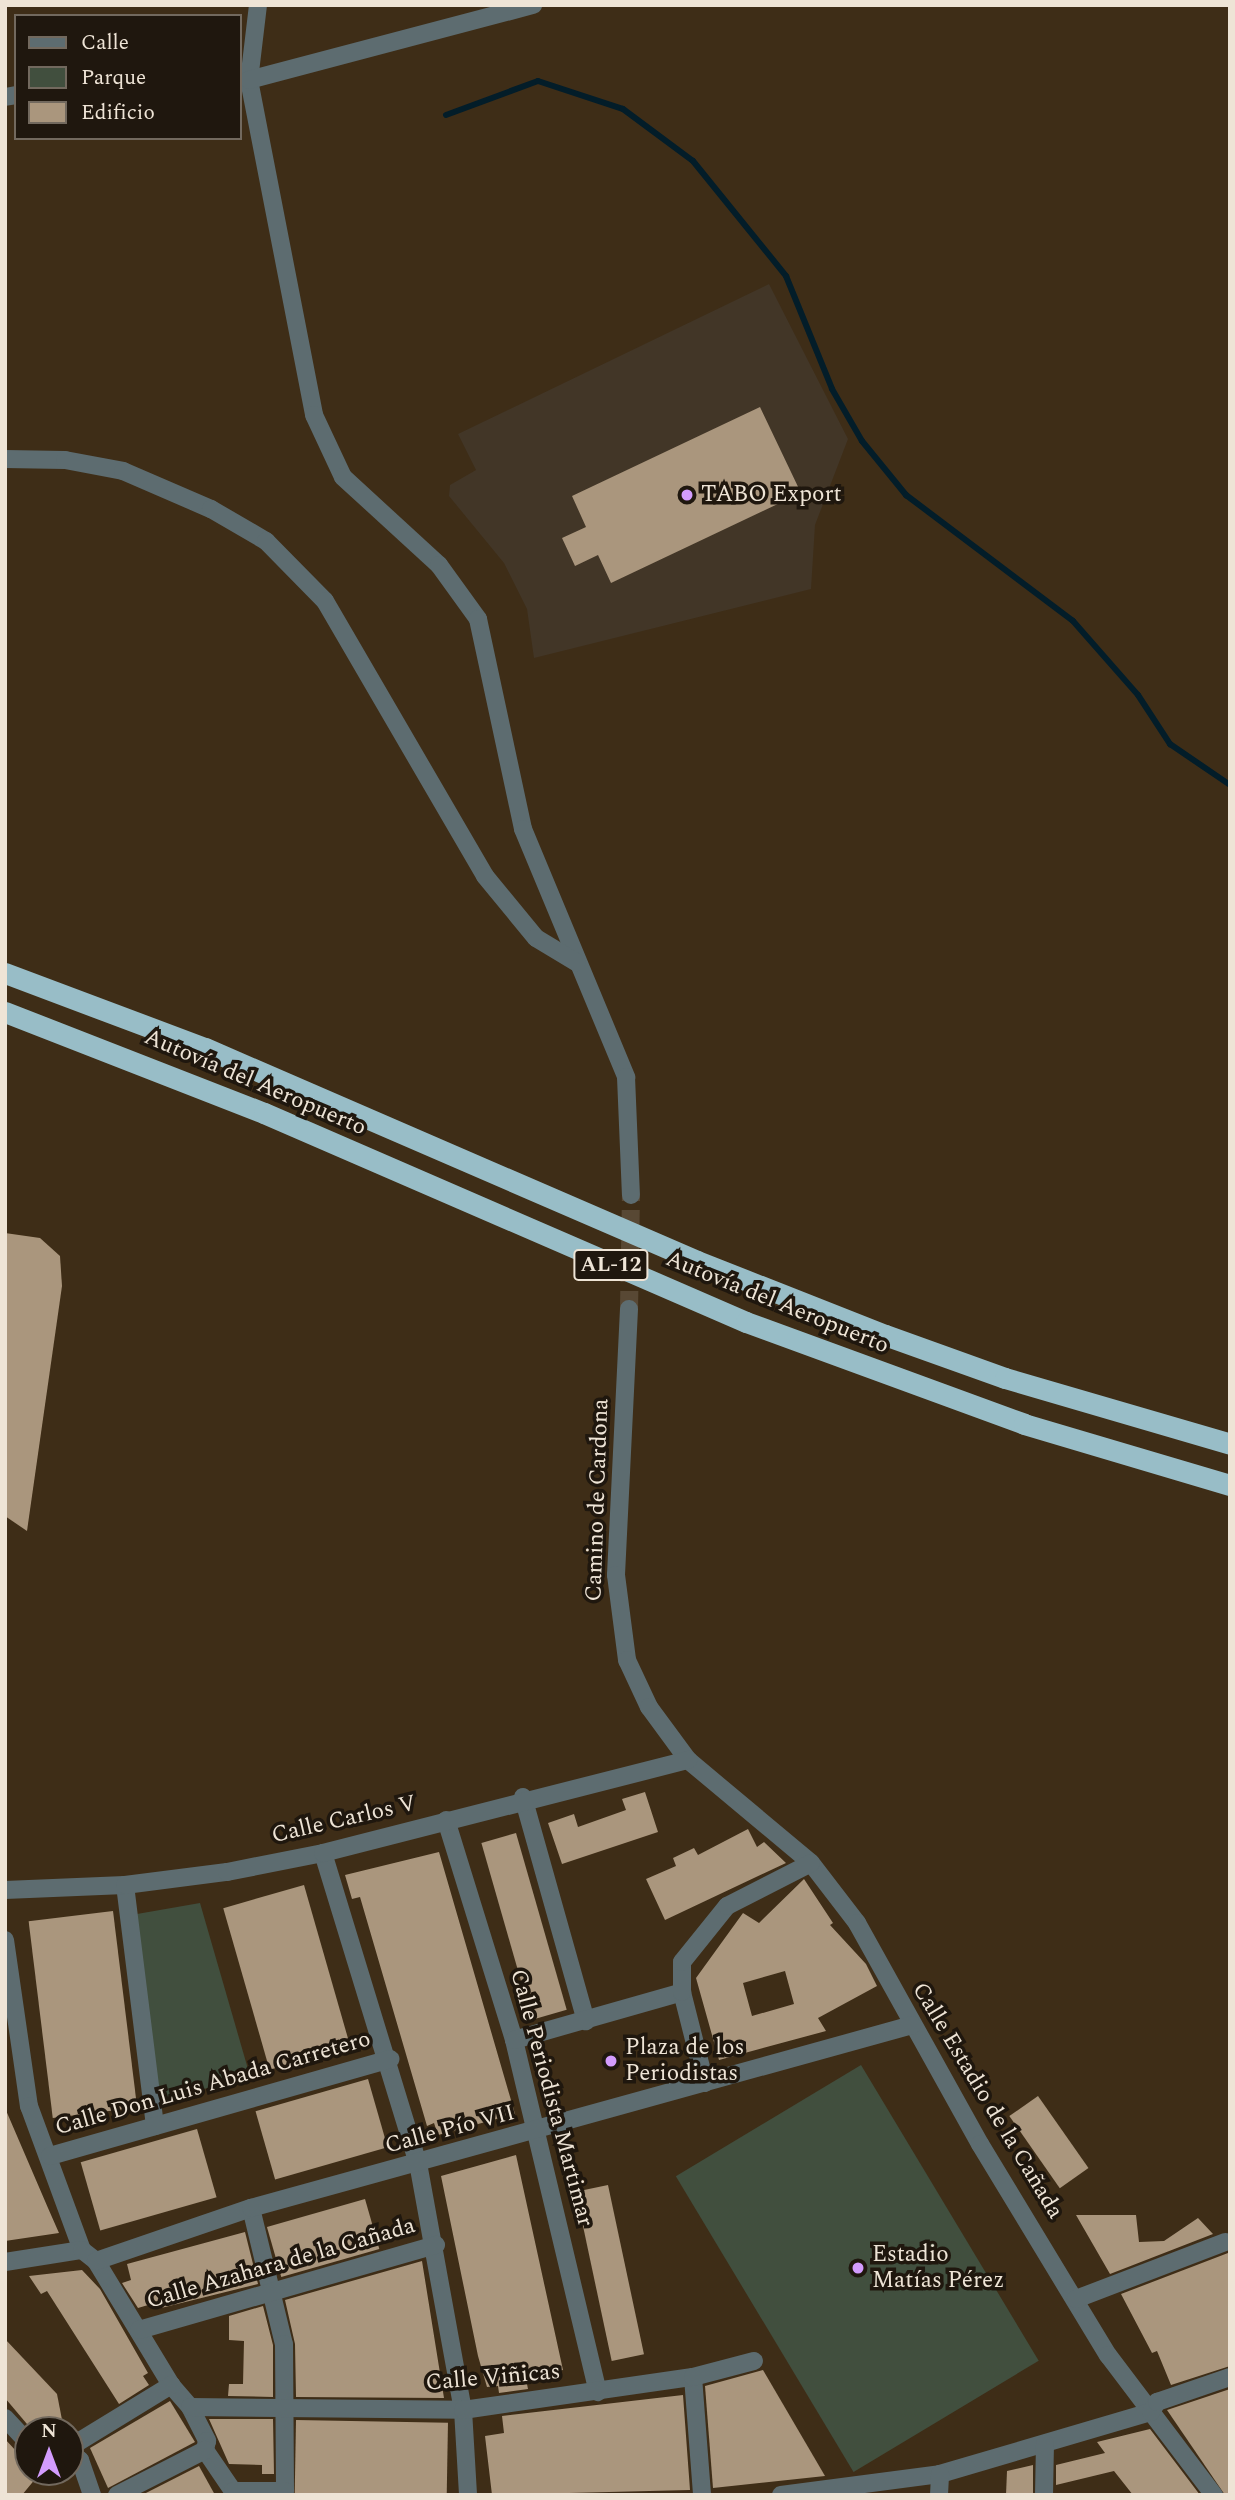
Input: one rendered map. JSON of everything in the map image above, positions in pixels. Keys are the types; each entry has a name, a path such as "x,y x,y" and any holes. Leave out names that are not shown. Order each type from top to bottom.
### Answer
{"highway":[{"name":"Autovía del Aeropuerto","path":"5,973 205,1048 697,1261 885,1335 1005,1378 1230,1444"},
{"name":"Autovía del Aeropuerto","path":"5,1012 251,1108 746,1322 1024,1424 1230,1485"}],"street":[{"path":"258,5 245,48 249,80 314,415 343,477 439,565 478,619 523,829 626,1077 631,1195"},
{"path":"249,80 533,5"},
{"path":"5,459 65,460 123,471 211,509 265,541 324,601 485,876 536,939 576,962"},
{"name":"Camino de Cardona","path":"629,1308 616,1575 619,1623 627,1660 649,1707 688,1759"},
{"name":"Calle Carlos V","path":"5,1890 125,1885 323,1853 446,1821 523,1797 688,1759"},
{"name":"Calle Estadio de la Cañada","path":"688,1759 811,1863 857,1923 912,2025 1108,2355 1214,2495"},
{"path":"523,1797 586,2021"},
{"name":"Calle Periodista Martimar","path":"446,1821 514,2040 598,2392"},
{"path":"323,1853 390,2059 418,2163 436,2245 463,2410 468,2495"},
{"path":"705,2083 682,1992 682,1962 727,1906 811,1863"},
{"path":"125,1885 155,2126"},
{"path":"5,1940 23,2075 50,2156 89,2256 139,2330 171,2385 190,2407 207,2441 205,2450 233,2491 287,2493 284,2344 251,2208"},
{"path":"514,2040 682,1992"},
{"name":"Calle Pío VII","path":"5,2262 89,2256 251,2208 538,2132 912,2025"},
{"name":"Calle Don Luis Abada Carretero","path":"50,2156 390,2059"},
{"path":"1076,2299 1225,2242"},
{"name":"Calle Azahara de la Cañada","path":"139,2330 271,2290 436,2245"},
{"name":"Calle Viñicas","path":"190,2407 463,2410 693,2377 754,2361"},
{"path":"693,2377 702,2495"},
{"path":"781,2495 823,2493 940,2474 1151,2412 1157,2402 1230,2377"},
{"path":"84,2441 171,2385"},
{"path":"1044,2495 1045,2444"},
{"path":"117,2495 205,2450"},
{"path":"84,2472 92,2495"},
{"path":"939,2495 940,2474"}],"shaded area":[{"path":"769,284 848,439 815,525 811,589 534,658 527,609 504,563 449,496 450,485 476,470 458,434"}],"green space":[{"path":"200,1903 250,2076 158,2102 137,1914"},
{"name":"Estadio Matías Pérez","path":"861,2065 1039,2361 854,2472 676,2176"}],"building":[{"name":"TABO Export","path":"760,407 801,493 611,583 598,555 575,566 562,538 586,527 572,496"},
{"path":"5,1233 40,1238 60,1256 62,1286 27,1531 5,1516"},
{"path":"645,1792 658,1832 562,1864 548,1823 574,1814 578,1827 626,1810 622,1799"},
{"path":"748,1829 757,1847 764,1842 786,1863 665,1920 646,1879 676,1866 673,1858 694,1848 698,1855"},
{"path":"516,1833 567,2010 532,2020 481,1843"},
{"path":"439,1852 515,2114 438,2135 434,2123 427,2126 360,1897 352,1899 345,1875"},
{"path":"804,1879 833,1923 830,1925 866,1964 877,1986 818,2018 826,2031 719,2060 696,1978 743,1913 759,1923","holes":["785,1971 794,2004 752,2016 743,1983"]},
{"path":"304,1885 350,2046 270,2070 223,1908"},
{"path":"113,1911 137,2108 53,2118 29,1921"},
{"path":"368,2079 388,2147 275,2179 256,2111"},
{"path":"1038,2096 1088,2168 1060,2188 1009,2116"},
{"path":"5,2108 48,2208 59,2233 5,2241"},
{"path":"197,2129 217,2197 100,2231 81,2162"},
{"path":"516,2155 563,2370 526,2379 528,2389 499,2393 498,2386 487,2387 478,2356 441,2176"},
{"path":"608,2185 644,2354 612,2361 576,2192"},
{"path":"365,2199 379,2249 281,2277 267,2227"},
{"path":"1076,2215 1136,2215 1139,2242 1164,2241 1198,2218 1213,2234 1110,2274"},
{"path":"245,2232 258,2284 157,2309 155,2303 138,2308 122,2283 131,2280 127,2264"},
{"path":"1228,2253 1230,2366 1171,2385 1157,2351 1152,2353 1121,2294"},
{"path":"422,2261 444,2398 296,2397 295,2344 285,2300"},
{"path":"82,2270 100,2289 148,2373 143,2376 149,2385 119,2404 47,2291 41,2294 29,2276"},
{"path":"263,2306 273,2345 273,2397 228,2396 229,2384 243,2384 244,2341 229,2340 229,2316"},
{"path":"5,2339 57,2394 61,2416 20,2416 5,2398"},
{"path":"763,2370 825,2476 713,2488 705,2386"},
{"path":"1230,2389 1230,2495 1225,2495 1167,2410"},
{"path":"683,2395 690,2490 492,2495 485,2436 504,2433 502,2416"},
{"path":"170,2401 195,2442 108,2488 90,2448"},
{"path":"209,2419 273,2419 274,2474 262,2474 262,2465 229,2464"},
{"path":"296,2420 448,2423 447,2495 295,2495"},
{"path":"1150,2429 1200,2495 1133,2495 1114,2471 1056,2485 1056,2465 1105,2453 1097,2442"},
{"path":"5,2439 14,2449 14,2486 29,2486 22,2495 5,2495"},
{"path":"1033,2465 1033,2495 1006,2495 1007,2471"},
{"path":"199,2466 215,2495 142,2495"}],"waterway":[{"path":"446,115 538,81 623,109 693,161 786,276 832,389 862,441 906,495 1073,621 1138,695 1170,744 1230,785"}],"tunnel":[{"path":"629,1309 631,1195"}],"place":[{"name":"TABO Export","path":"687,495"},
{"name":"Plaza de los Periodistas","path":"611,2061"},
{"name":"Estadio Matías Pérez","path":"858,2268"}]}
